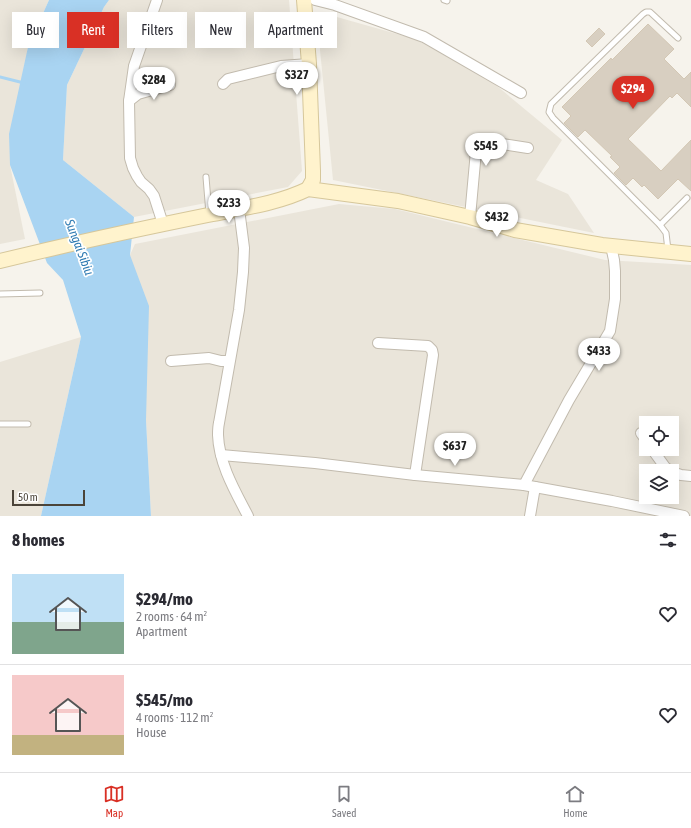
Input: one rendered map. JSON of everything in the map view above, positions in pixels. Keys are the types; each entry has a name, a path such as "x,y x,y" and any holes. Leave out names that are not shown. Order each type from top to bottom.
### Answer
{"main road":[{"path":"304,0 309,64 313,180 308,189"},
{"path":"0,260 279,200 308,189 398,201 470,217 515,230 611,246 691,254"}],"street":[{"path":"157,0 134,66 129,101 130,158 133,168 141,182 154,196 163,224"},
{"path":"320,0 424,37 521,93"},
{"path":"223,84 228,79 281,66 309,64"},
{"path":"129,101 138,94 170,85"},
{"path":"470,217 476,151 480,147 496,143 528,148"},
{"path":"239,209 244,248 243,272 239,310 229,360 218,435 221,455 248,516"},
{"path":"524,484 610,331 615,299 614,260 611,246"},
{"path":"378,343 428,346 432,350 433,355 415,475"},
{"path":"171,361 209,358 221,361 229,360"},
{"path":"221,455 315,463 415,475 524,484 684,516"},
{"path":"679,474 691,476"},
{"path":"530,516 535,486"}],"lane":[{"path":"668,251 666,233 660,225 553,118 549,112 551,104 646,12 650,12 678,38"},
{"path":"206,177 209,214"},
{"path":"660,225 687,198"},
{"path":"0,294 40,293"},
{"path":"0,424 28,424"}],"shaded area":[{"path":"0,0 49,0 44,12 12,12 12,48 28,48 10,165 25,239 0,244"},
{"path":"109,0 289,0 290,12 254,12 254,48 293,48 302,171 288,187 134,217 63,160 67,85 85,48 119,48 119,12 102,12"},
{"path":"337,17 415,39 491,81 562,140 536,180 568,194 594,233 333,180 320,48 337,48"},
{"path":"339,204 395,209 605,260 691,265 691,516 151,516 146,420 130,255 135,244"},
{"path":"81,337 41,516 0,516 0,362"}],"water":[{"name":"Sungai Sibiu","path":"49,0 109,0 102,12 67,12 67,48 85,48 67,85 63,160 134,217 130,255 149,306 146,420 151,516 41,516 81,337 63,280 47,263 10,165 9,134 28,48 59,48 59,12 44,12"}],"building":[{"path":"648,24 674,49 664,59 684,79 691,72 691,107 677,93 672,98 670,96 628,139 661,171 691,140 691,191 678,179 658,199 644,185 642,187 633,178 626,185 614,173 620,167 610,157 612,156 585,130 578,137 564,123 571,116 562,107 611,58 612,60"},
{"path":"599,28 605,34 592,47 586,41"}],"waterway":[{"path":"0,77 24,83"}]}
